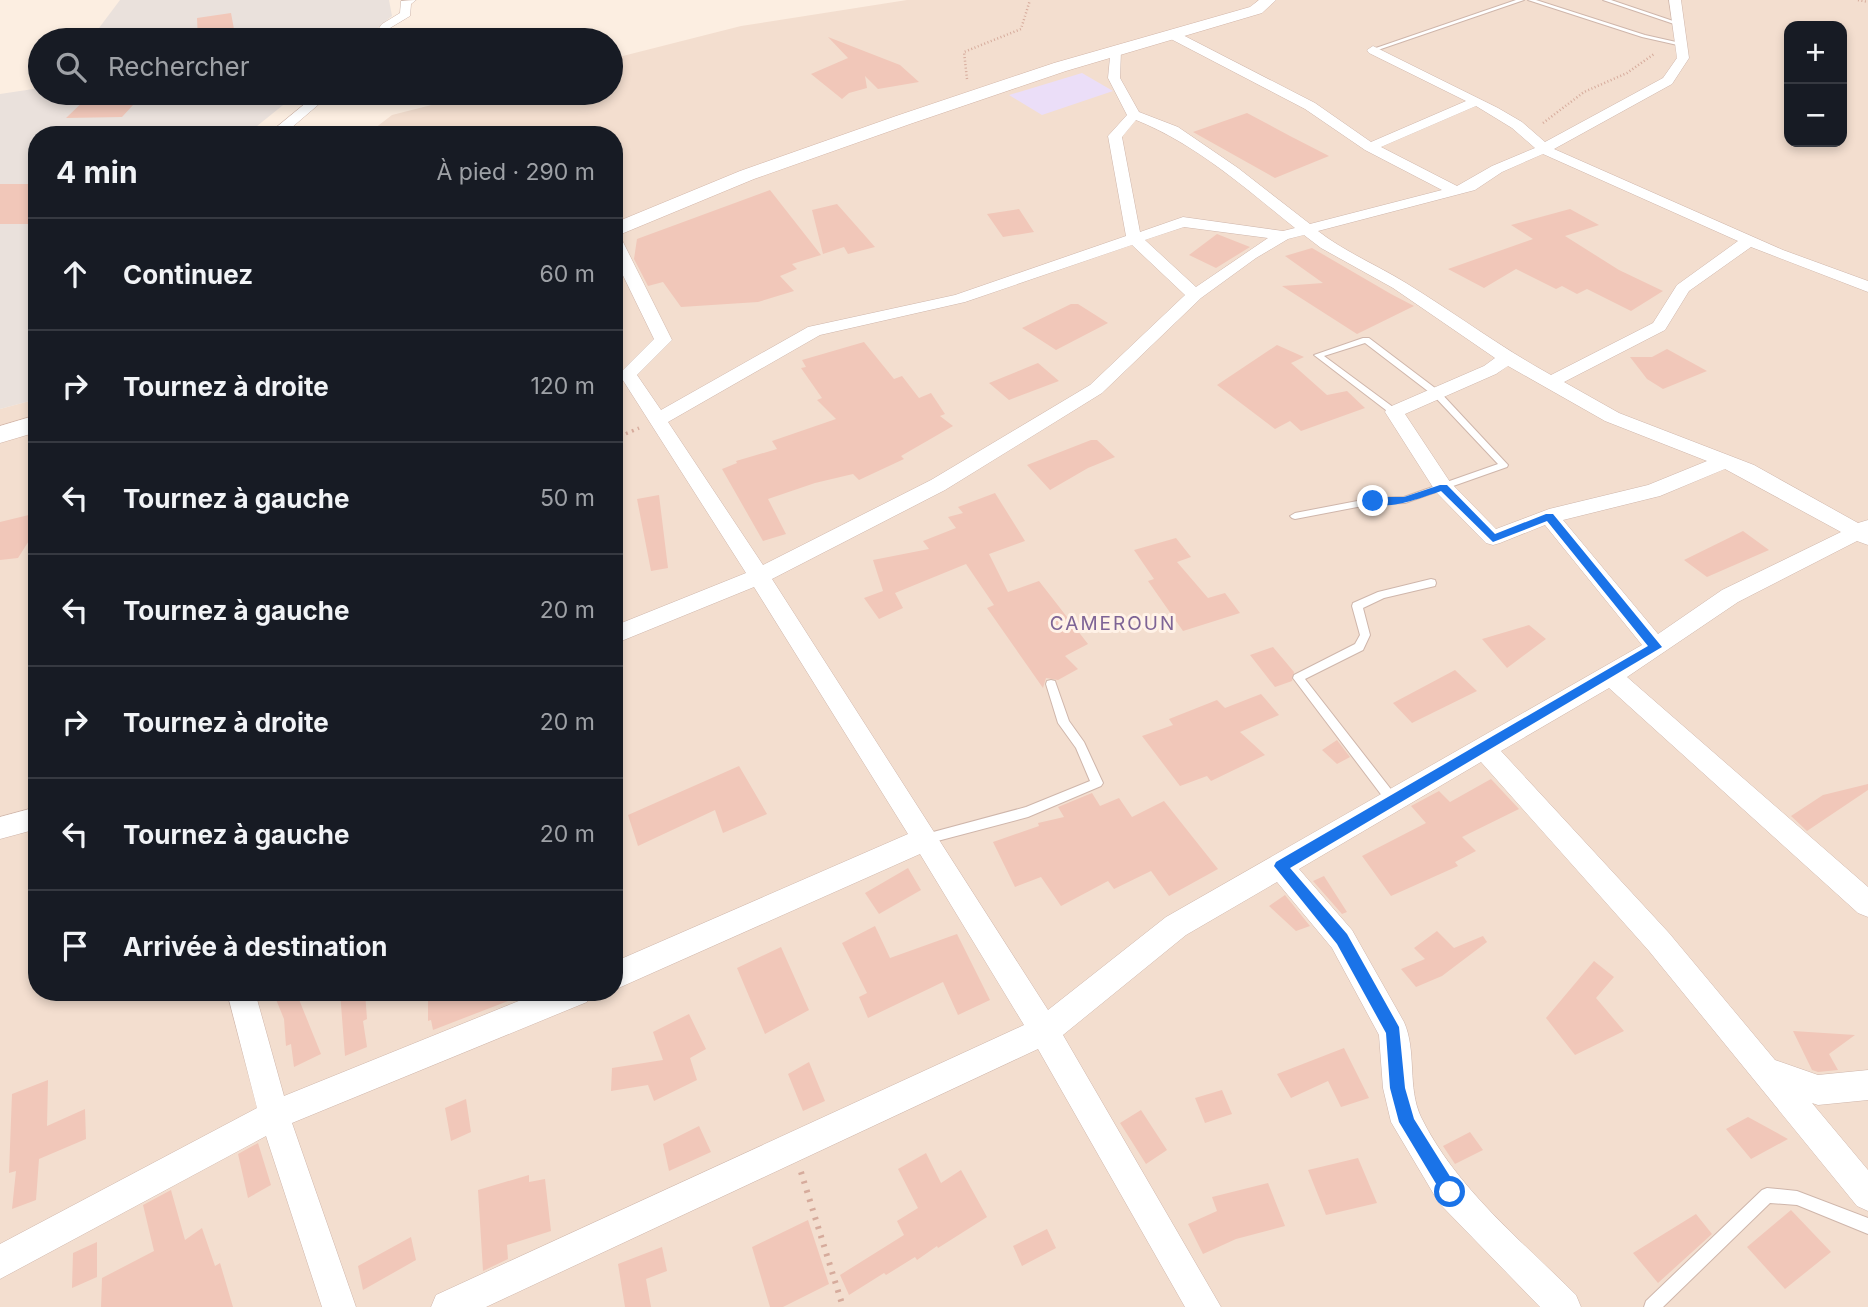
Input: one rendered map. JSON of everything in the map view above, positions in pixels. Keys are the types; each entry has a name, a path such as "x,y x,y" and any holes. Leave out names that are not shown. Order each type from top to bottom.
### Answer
{"main road":[{"path":"623,227 747,175 1115,50 1256,10 1268,0"},
{"path":"0,435 28,426"}],"street":[{"path":"385,28 406,14 405,3 410,0"},
{"path":"623,631 759,576 939,485 1096,389 1195,295 1250,255 1283,236 1470,187 1497,169 1543,149 1668,81 1683,58 1675,0"},
{"path":"1171,34 1310,106 1370,147 1456,191"},
{"path":"1115,50 1114,78 1133,115 1173,131 1223,164 1326,245 1399,285 1507,358 1612,417 1748,470 1865,532"},
{"path":"1373,50 1475,102 1540,140 1543,149 1749,241 1868,287"},
{"path":"1370,147 1475,102"},
{"path":"285,126 311,105"},
{"path":"1133,115 1115,136 1134,238 1195,295"},
{"path":"657,420 814,331 959,299 1183,222 1283,236"},
{"path":"1551,382 1659,326 1683,288 1749,241"},
{"path":"623,258 663,340 628,374 926,839 1044,1031 1203,1307"},
{"path":"1507,358 1490,370 1394,412 1443,487 1493,538 1549,516 1653,491 1726,461"},
{"path":"1549,516 1656,647"},
{"path":"448,1307 1044,1031 1176,926 1611,676 1730,596 1865,532"},
{"path":"1611,676 1868,904"},
{"path":"1484,749 1659,942 1868,1195"},
{"path":"0,828 28,820"},
{"path":"623,972 926,839"},
{"path":"1280,866 1342,939 1394,1032 1398,1088 1407,1122 1450,1192 1564,1307"},
{"path":"243,1001 274,1115 339,1307"},
{"path":"0,1262 274,1115 555,1001"},
{"path":"1765,1071 1818,1090 1868,1085"}],"lane":[{"path":"1373,50 1521,0"},
{"path":"1531,0 1682,44"},
{"path":"1606,0 1679,24"},
{"path":"1296,516 1373,501 1405,500 1504,464 1436,393 1366,340 1318,355 1394,412"},
{"path":"1393,801 1298,678 1359,647 1365,635 1357,606 1382,595 1430,583"},
{"path":"926,839 1028,811 1097,783 1080,745 1064,723 1051,684"},
{"path":"1651,1307 1767,1195 1797,1198 1868,1226"}],"path":[{"path":"969,98 964,52 1021,29 1030,0"},
{"path":"1858,0 1868,2"},
{"path":"1543,149 1543,123 1584,92 1645,62 1667,41"},
{"path":"793,1148 843,1307"}],"shaded area":[{"path":"120,0 389,0 392,16 378,28 99,28"},
{"path":"907,0 1868,0 1868,1307 0,1307 0,409 28,401 28,1001 623,1001 623,126 378,126 392,115 432,105 623,105 623,56 741,26"},
{"path":"1082,73 1113,91 1042,115 1009,95"},
{"path":"28,90 28,105 283,105 257,126 28,126 28,401 0,409 0,94"}],"building":[{"path":"231,13 234,28 197,28 197,18"},
{"path":"828,37 900,65 919,82 878,89 865,76 867,88 849,93 842,99 811,74 848,58"},
{"path":"80,105 133,105 122,117 66,118"},
{"path":"1247,113 1329,156 1275,178 1193,132"},
{"path":"0,184 28,184 28,224 0,224"},
{"path":"770,190 821,255 792,264 797,269 780,276 794,291 758,302 681,307 663,282 648,286 634,259 637,239"},
{"path":"837,204 875,247 848,254 844,247 823,254 812,210"},
{"path":"1019,209 1034,232 1003,237 987,214"},
{"path":"1570,209 1599,225 1565,236 1619,270 1663,291 1631,311 1587,289 1577,294 1562,286 1556,289 1516,269 1484,288 1448,269 1533,239 1511,225"},
{"path":"1217,234 1250,247 1216,268 1189,255"},
{"path":"1312,248 1414,306 1357,334 1282,286 1323,283 1285,256"},
{"path":"1071,304 1078,304 1108,323 1056,350 1022,328"},
{"path":"864,342 894,379 902,376 919,398 931,393 945,414 940,416 953,426 901,456 904,459 859,480 853,474 768,499 786,534 763,541 722,469 737,463 736,461 777,449 772,441 836,419 817,400 822,398 801,368 806,367 802,360"},
{"path":"1277,345 1304,357 1291,363 1327,395 1347,391 1365,408 1301,431 1290,421 1275,429 1217,385"},
{"path":"1667,349 1707,371 1663,389 1647,379 1630,357 1652,357"},
{"path":"1038,363 1059,381 1009,400 989,383"},
{"path":"1097,440 1115,457 1088,468 1050,490 1027,465"},
{"path":"995,493 1025,541 989,554 1008,592 1039,581 1088,644 1065,656 1078,669 1058,680 1046,678 1043,688 987,608 994,605 966,564 895,593 903,608 879,619 864,598 883,591 873,560 929,549 923,541 956,528 948,517 963,513 958,507"},
{"path":"659,495 668,568 651,571 637,499"},
{"path":"28,515 28,542 18,558 0,560 0,522"},
{"path":"1743,531 1769,550 1707,577 1684,560"},
{"path":"1176,538 1191,557 1177,562 1208,598 1225,593 1240,613 1183,631 1148,581 1154,579 1134,550"},
{"path":"1529,625 1546,639 1507,668 1482,639"},
{"path":"1273,647 1294,672 1292,681 1275,687 1250,655"},
{"path":"1455,670 1477,691 1412,723 1393,703"},
{"path":"1261,694 1279,715 1240,732 1265,755 1211,781 1207,776 1180,786 1142,736 1173,725 1169,719 1217,700 1225,708"},
{"path":"1337,740 1350,757 1337,764 1322,750"},
{"path":"739,766 767,814 723,833 715,810 638,846 628,815"},
{"path":"1491,779 1519,809 1462,837 1476,851 1455,862 1458,866 1391,896 1362,856 1426,823 1411,806 1439,791 1450,802"},
{"path":"1868,784 1868,790 1807,831 1791,816 1823,795"},
{"path":"1092,793 1100,806 1119,798 1132,817 1164,801 1218,869 1169,896 1151,871 1114,889 1108,881 1061,906 1041,877 1015,887 993,842 1039,826 1038,823 1064,817 1058,807"},
{"path":"908,868 921,890 879,914 865,893"},
{"path":"1324,876 1347,912 1342,914 1313,881"},
{"path":"1285,895 1310,926 1296,931 1269,906"},
{"path":"875,926 890,958 957,934 990,1000 958,1015 943,982 868,1018 859,997 867,993 842,943"},
{"path":"1437,931 1454,948 1483,936 1487,942 1442,976 1416,987 1401,969 1425,959 1414,948"},
{"path":"781,947 809,1010 765,1034 737,968"},
{"path":"1594,961 1614,977 1596,998 1624,1031 1575,1055 1546,1018"},
{"path":"277,1001 300,1001 321,1054 294,1067 291,1044 286,1046 284,1019"},
{"path":"341,1001 366,1001 367,1019 363,1021 367,1047 345,1056"},
{"path":"428,1001 508,1001 433,1030 431,1020 428,1021"},
{"path":"689,1014 706,1049 690,1058 697,1080 654,1101 648,1085 611,1091 612,1068 663,1060 653,1032"},
{"path":"1793,1031 1855,1035 1829,1054 1838,1070 1818,1072 1812,1070"},
{"path":"1344,1048 1369,1098 1341,1107 1328,1081 1291,1098 1277,1074"},
{"path":"809,1062 825,1101 803,1111 788,1074"},
{"path":"48,1080 47,1126 85,1109 86,1139 39,1159 36,1200 12,1209 16,1171 9,1173 12,1094"},
{"path":"1222,1090 1232,1114 1205,1123 1195,1098"},
{"path":"466,1099 471,1132 451,1141 445,1108"},
{"path":"1141,1110 1167,1150 1146,1164 1120,1123"},
{"path":"1748,1117 1788,1139 1751,1159 1726,1129"},
{"path":"699,1126 711,1152 669,1171 663,1144"},
{"path":"1470,1132 1483,1150 1455,1164 1443,1146"},
{"path":"258,1143 271,1185 248,1198 238,1154"},
{"path":"926,1153 941,1183 961,1170 987,1217 917,1260 915,1257 849,1295 840,1275 904,1235 897,1221 918,1208 898,1169"},
{"path":"1358,1158 1377,1203 1326,1215 1308,1170"},
{"path":"529,1175 529,1182 545,1179 551,1231 507,1245 508,1259 483,1271 478,1190"},
{"path":"1268,1183 1285,1226 1236,1239 1203,1254 1188,1224 1217,1211 1212,1197"},
{"path":"171,1190 185,1240 202,1228 215,1266 220,1263 233,1307 101,1307 102,1278 154,1251 143,1205"},
{"path":"1791,1210 1831,1252 1785,1289 1747,1247"},
{"path":"1696,1214 1712,1234 1658,1283 1633,1253"},
{"path":"808,1220 829,1284 783,1307 770,1307 752,1247"},
{"path":"1047,1229 1056,1248 1022,1266 1013,1246"},
{"path":"411,1237 416,1260 363,1290 358,1266"},
{"path":"97,1242 97,1277 72,1288 73,1253"},
{"path":"662,1247 667,1271 646,1279 651,1307 625,1307 618,1264"}],"district":[{"name":"CAMEROUN","path":"1113,623"}],"route":[{"path":"1373,501 1405,500 1443,487 1493,538 1549,516 1656,647 1280,866 1342,939 1394,1032 1398,1088 1407,1122 1450,1192"}]}
